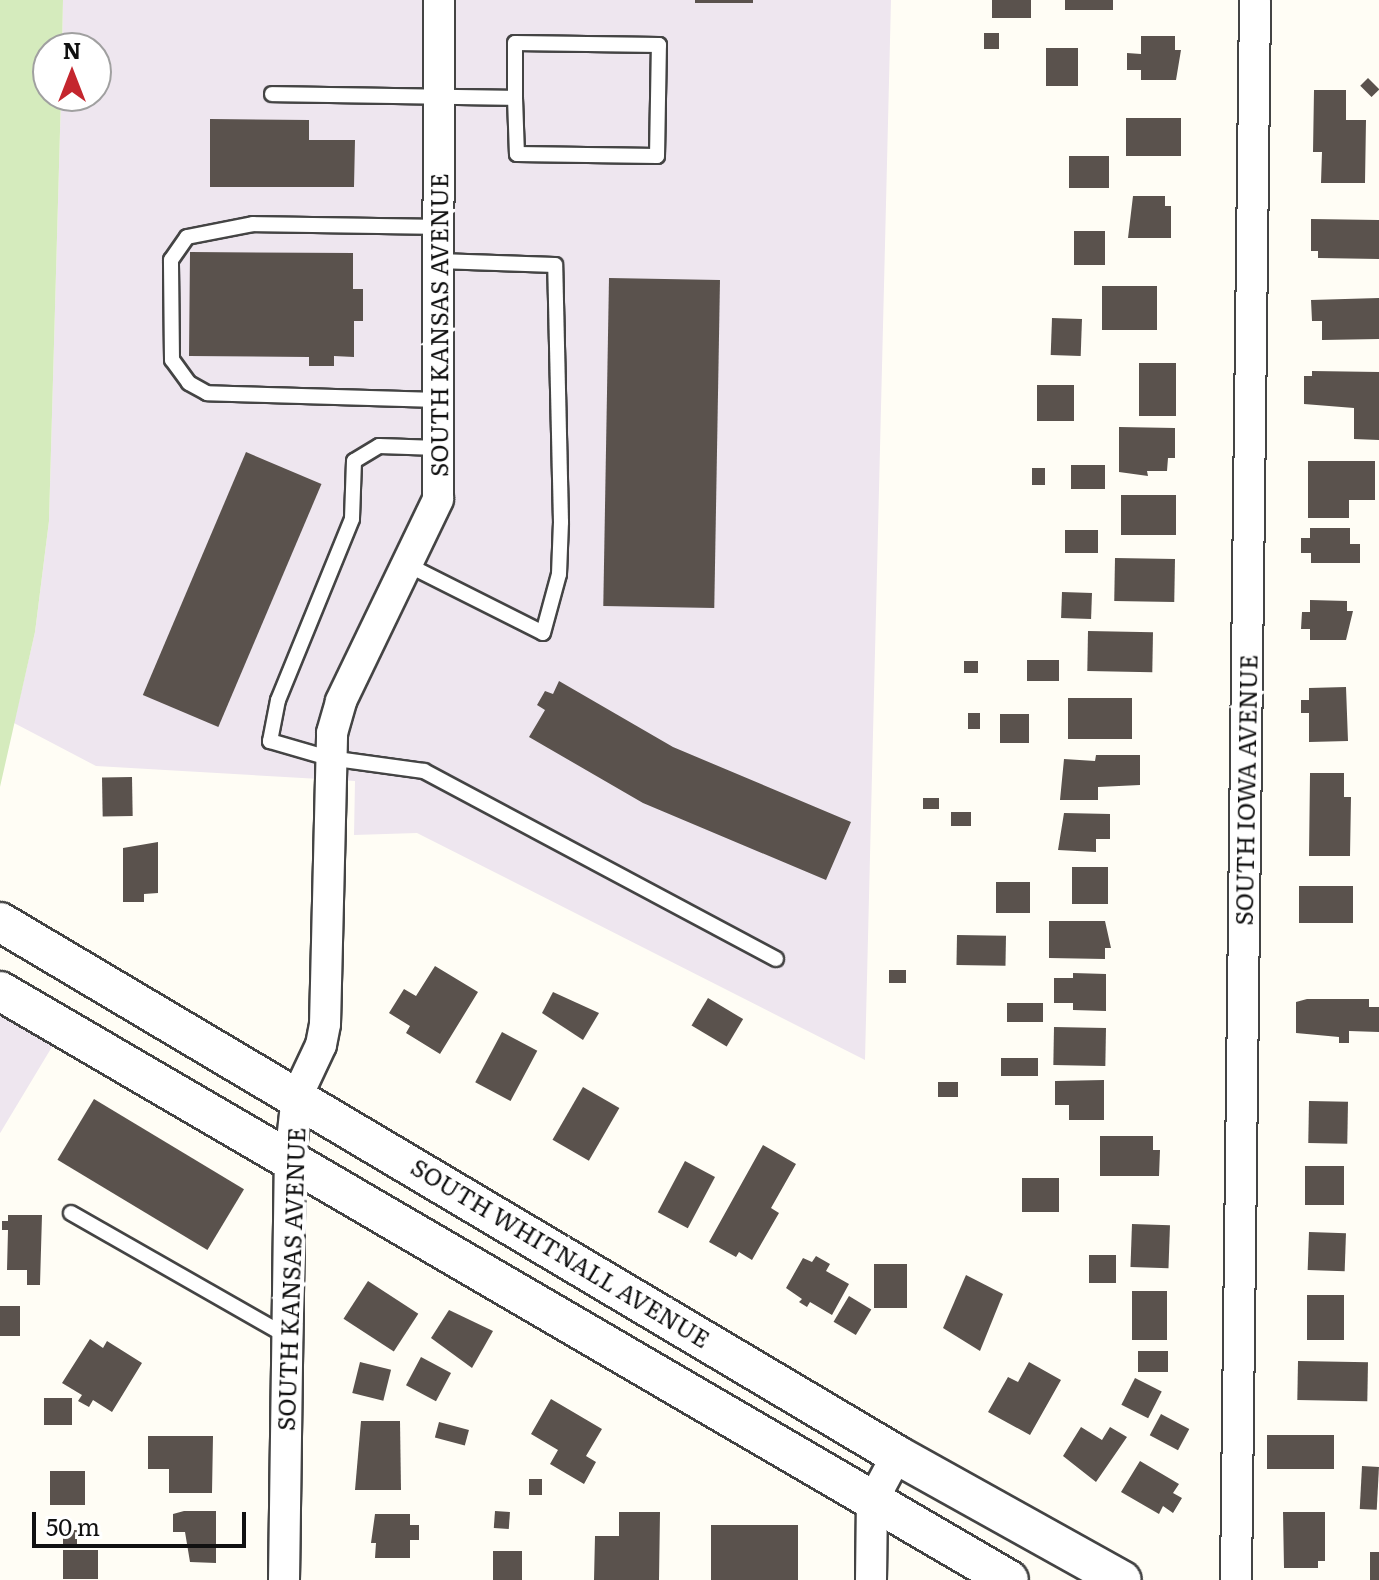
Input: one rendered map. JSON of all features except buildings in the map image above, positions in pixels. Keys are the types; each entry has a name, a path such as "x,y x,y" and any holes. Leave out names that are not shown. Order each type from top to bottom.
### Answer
{"street":[{"name":"SOUTH KANSAS AVENUE","path":"284,1580 285,1335 290,1159 297,1096 321,1045 325,1024 329,758 341,701 438,499 439,0"},
{"name":"SOUTH IOWA AVENUE","path":"1236,1580 1255,0"},
{"name":"SOUTH WHITNALL AVENUE","path":"0,922 633,1293 897,1455 1122,1580"},
{"path":"0,991 1009,1580"},
{"path":"605,1344 633,1293"},
{"path":"871,1580 872,1502 897,1455"}],"lane":[{"path":"515,43 659,45 657,156 517,154 515,98 515,43"},
{"path":"272,94 515,98"},
{"path":"438,227 253,224 187,237 171,260 172,360 189,383 207,393 438,400"},
{"path":"406,564 543,633 559,561 555,265 438,261"},
{"path":"438,448 379,446 354,461 352,519 278,700 270,741 329,758 424,771 776,959"},
{"path":"71,1213 285,1335"}],"shaded area":[{"path":"63,0 891,0 865,1060 417,833 354,835 355,781 96,766 14,723 35,632 49,521 61,112 112,112 112,32 62,32"},
{"path":"0,1011 54,1043 0,1133"}],"green space":[{"path":"0,0 63,0 62,32 32,32 32,112 61,112 49,521 35,632 0,787"}]}
